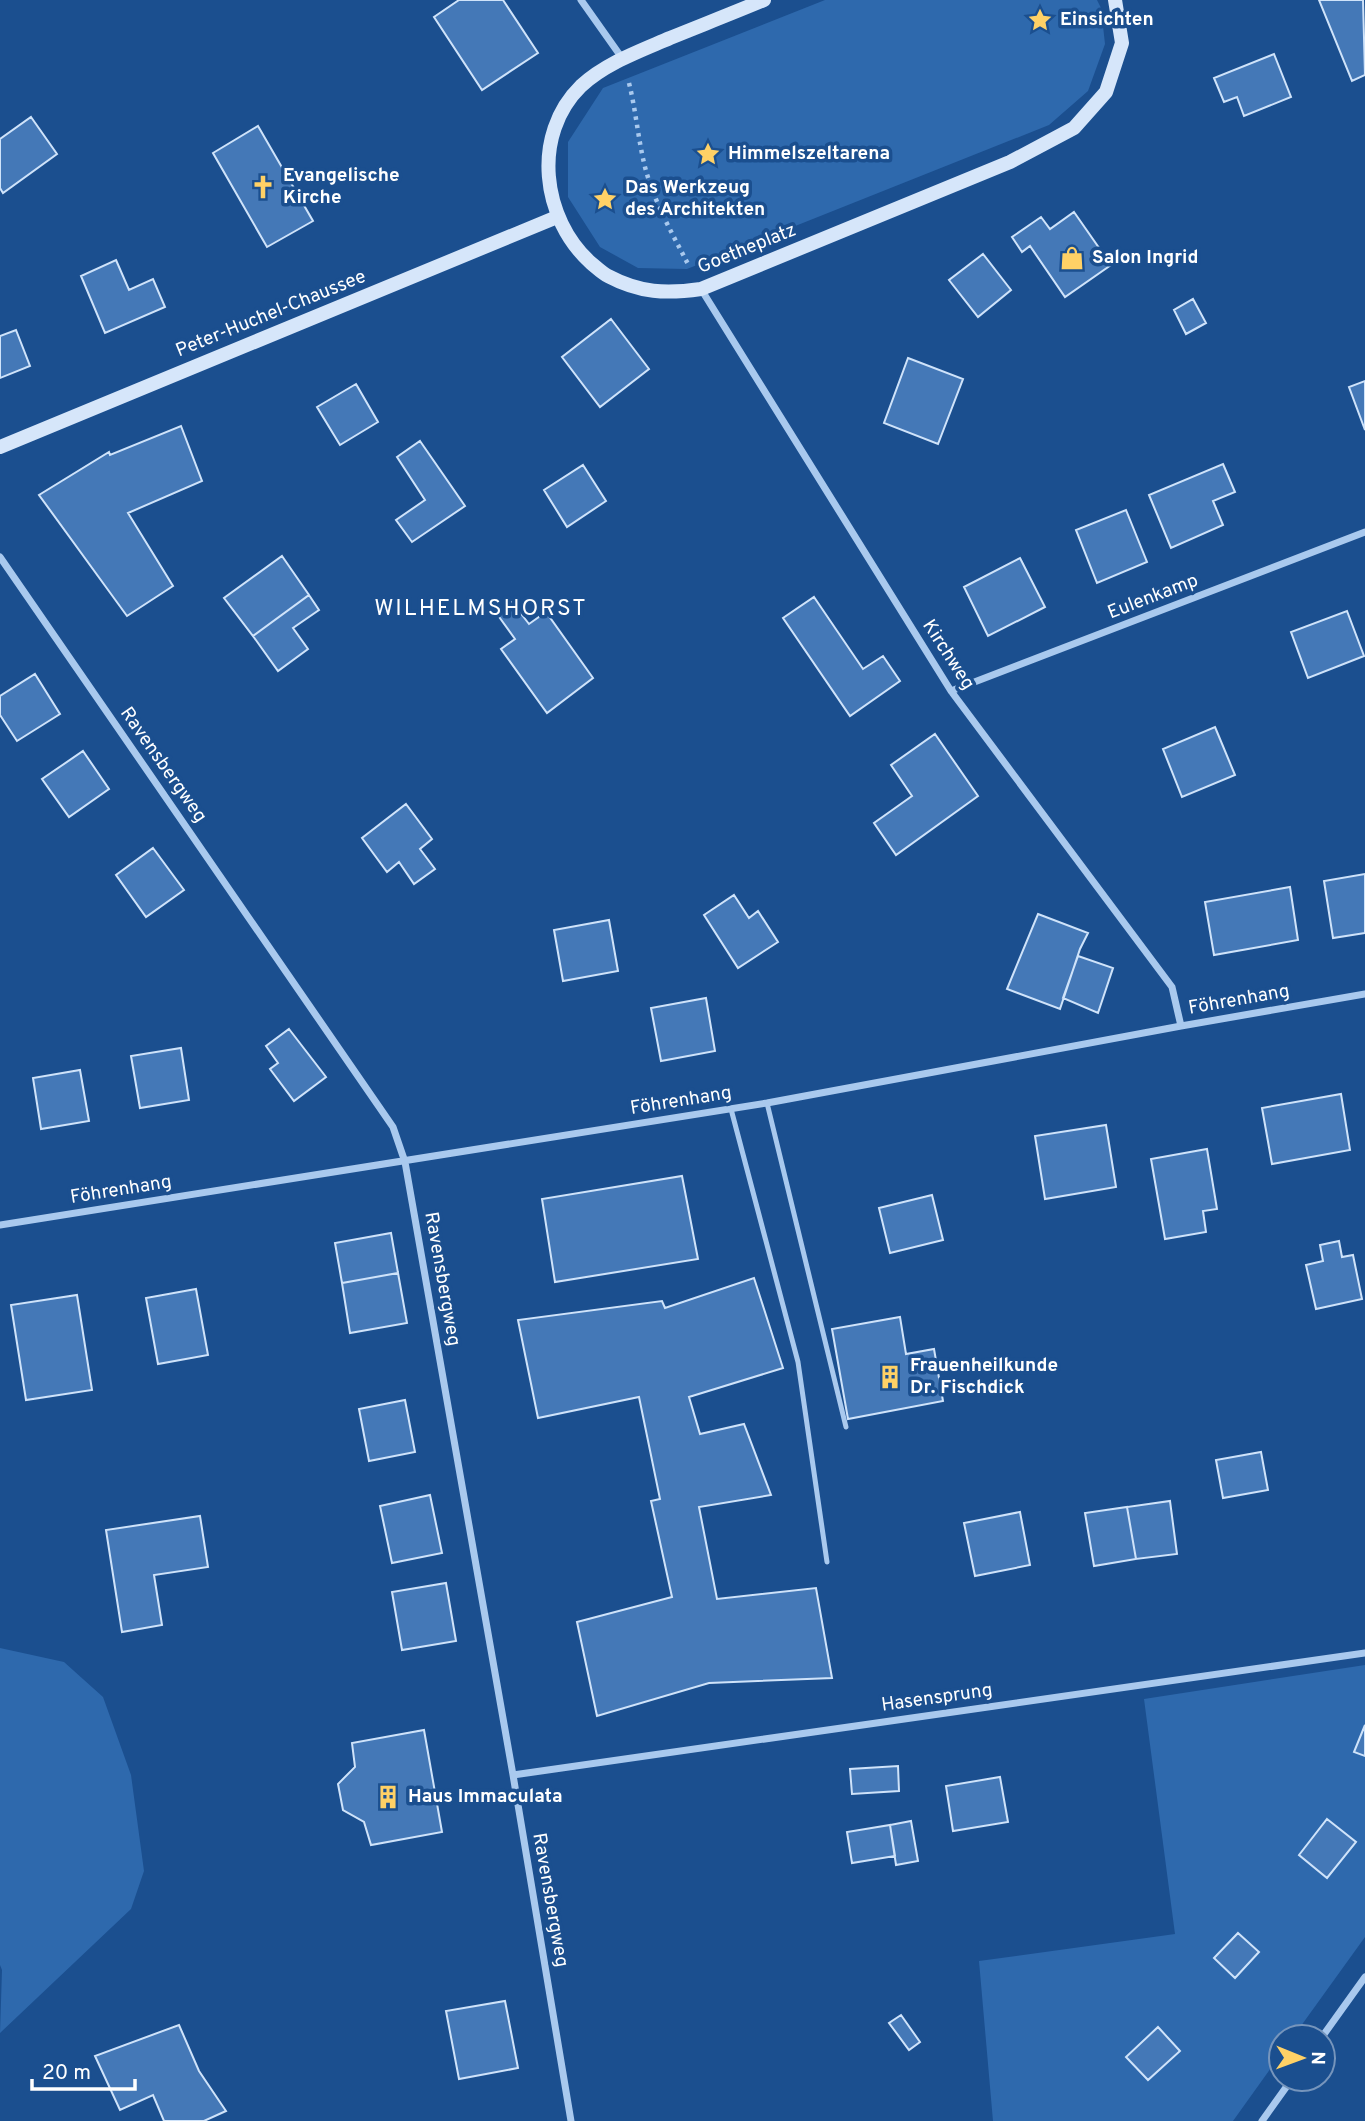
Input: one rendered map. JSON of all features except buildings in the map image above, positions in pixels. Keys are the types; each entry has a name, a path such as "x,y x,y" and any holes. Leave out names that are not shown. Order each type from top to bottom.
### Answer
{"street":[{"path":"581,0 622,58"},
{"name":"Goetheplatz","path":"764,0 622,58 581,86 561,114 550,149 548,184 557,217 577,250 605,275 636,289 670,293 701,289 1010,162 1074,128 1106,92 1122,43 1115,0"},
{"name":"Peter-Huchel-Chaussee","path":"0,447 557,217"},
{"name":"Kirchweg","path":"701,289 951,691 1172,987 1181,1026"},
{"name":"Eulenkamp","path":"951,691 1365,532"},
{"name":"Ravensbergweg","path":"0,557 393,1126 405,1162 572,2121"},
{"name":"Föhrenhang","path":"0,1225 767,1104 1365,994"},
{"name":"Hasensprung","path":"513,1775 1365,1653"},
{"path":"1332,2023 1365,1977"},
{"path":"1262,2121 1282,2093"}],"lane":[{"path":"767,1104 846,1427"},
{"path":"731,1109 798,1362 827,1562"}],"path":[{"path":"622,58 636,108 645,169 665,220 701,289"}],"shaded area":[{"path":"825,0 1097,0 1101,8 1105,44 1088,91 1049,125 687,269 638,268 600,247 568,197 568,142 603,88"},
{"path":"0,1648 64,1662 103,1697 131,1775 144,1871 131,1909 0,2033 2,1970"},
{"path":"1365,1665 1365,1937 1303,2023 1267,2023 1267,2074 1233,2121 993,2121 979,1961 1175,1934 1144,1699"}],"place":[{"name":"Einsichten","path":"1040,20"},
{"name":"Himmelszeltarena","path":"708,154"},
{"name":"Evangelische Kirche","path":"263,187"},
{"name":"Das Werkzeug des Architekten","path":"605,199"},
{"name":"Salon Ingrid","path":"1072,258"},
{"name":"Frauenheilkunde Dr. Fischdick","path":"890,1377"},
{"name":"Haus Immaculata","path":"388,1797"}],"district":[{"name":"WILHELMSHORST","path":"481,609"}]}
